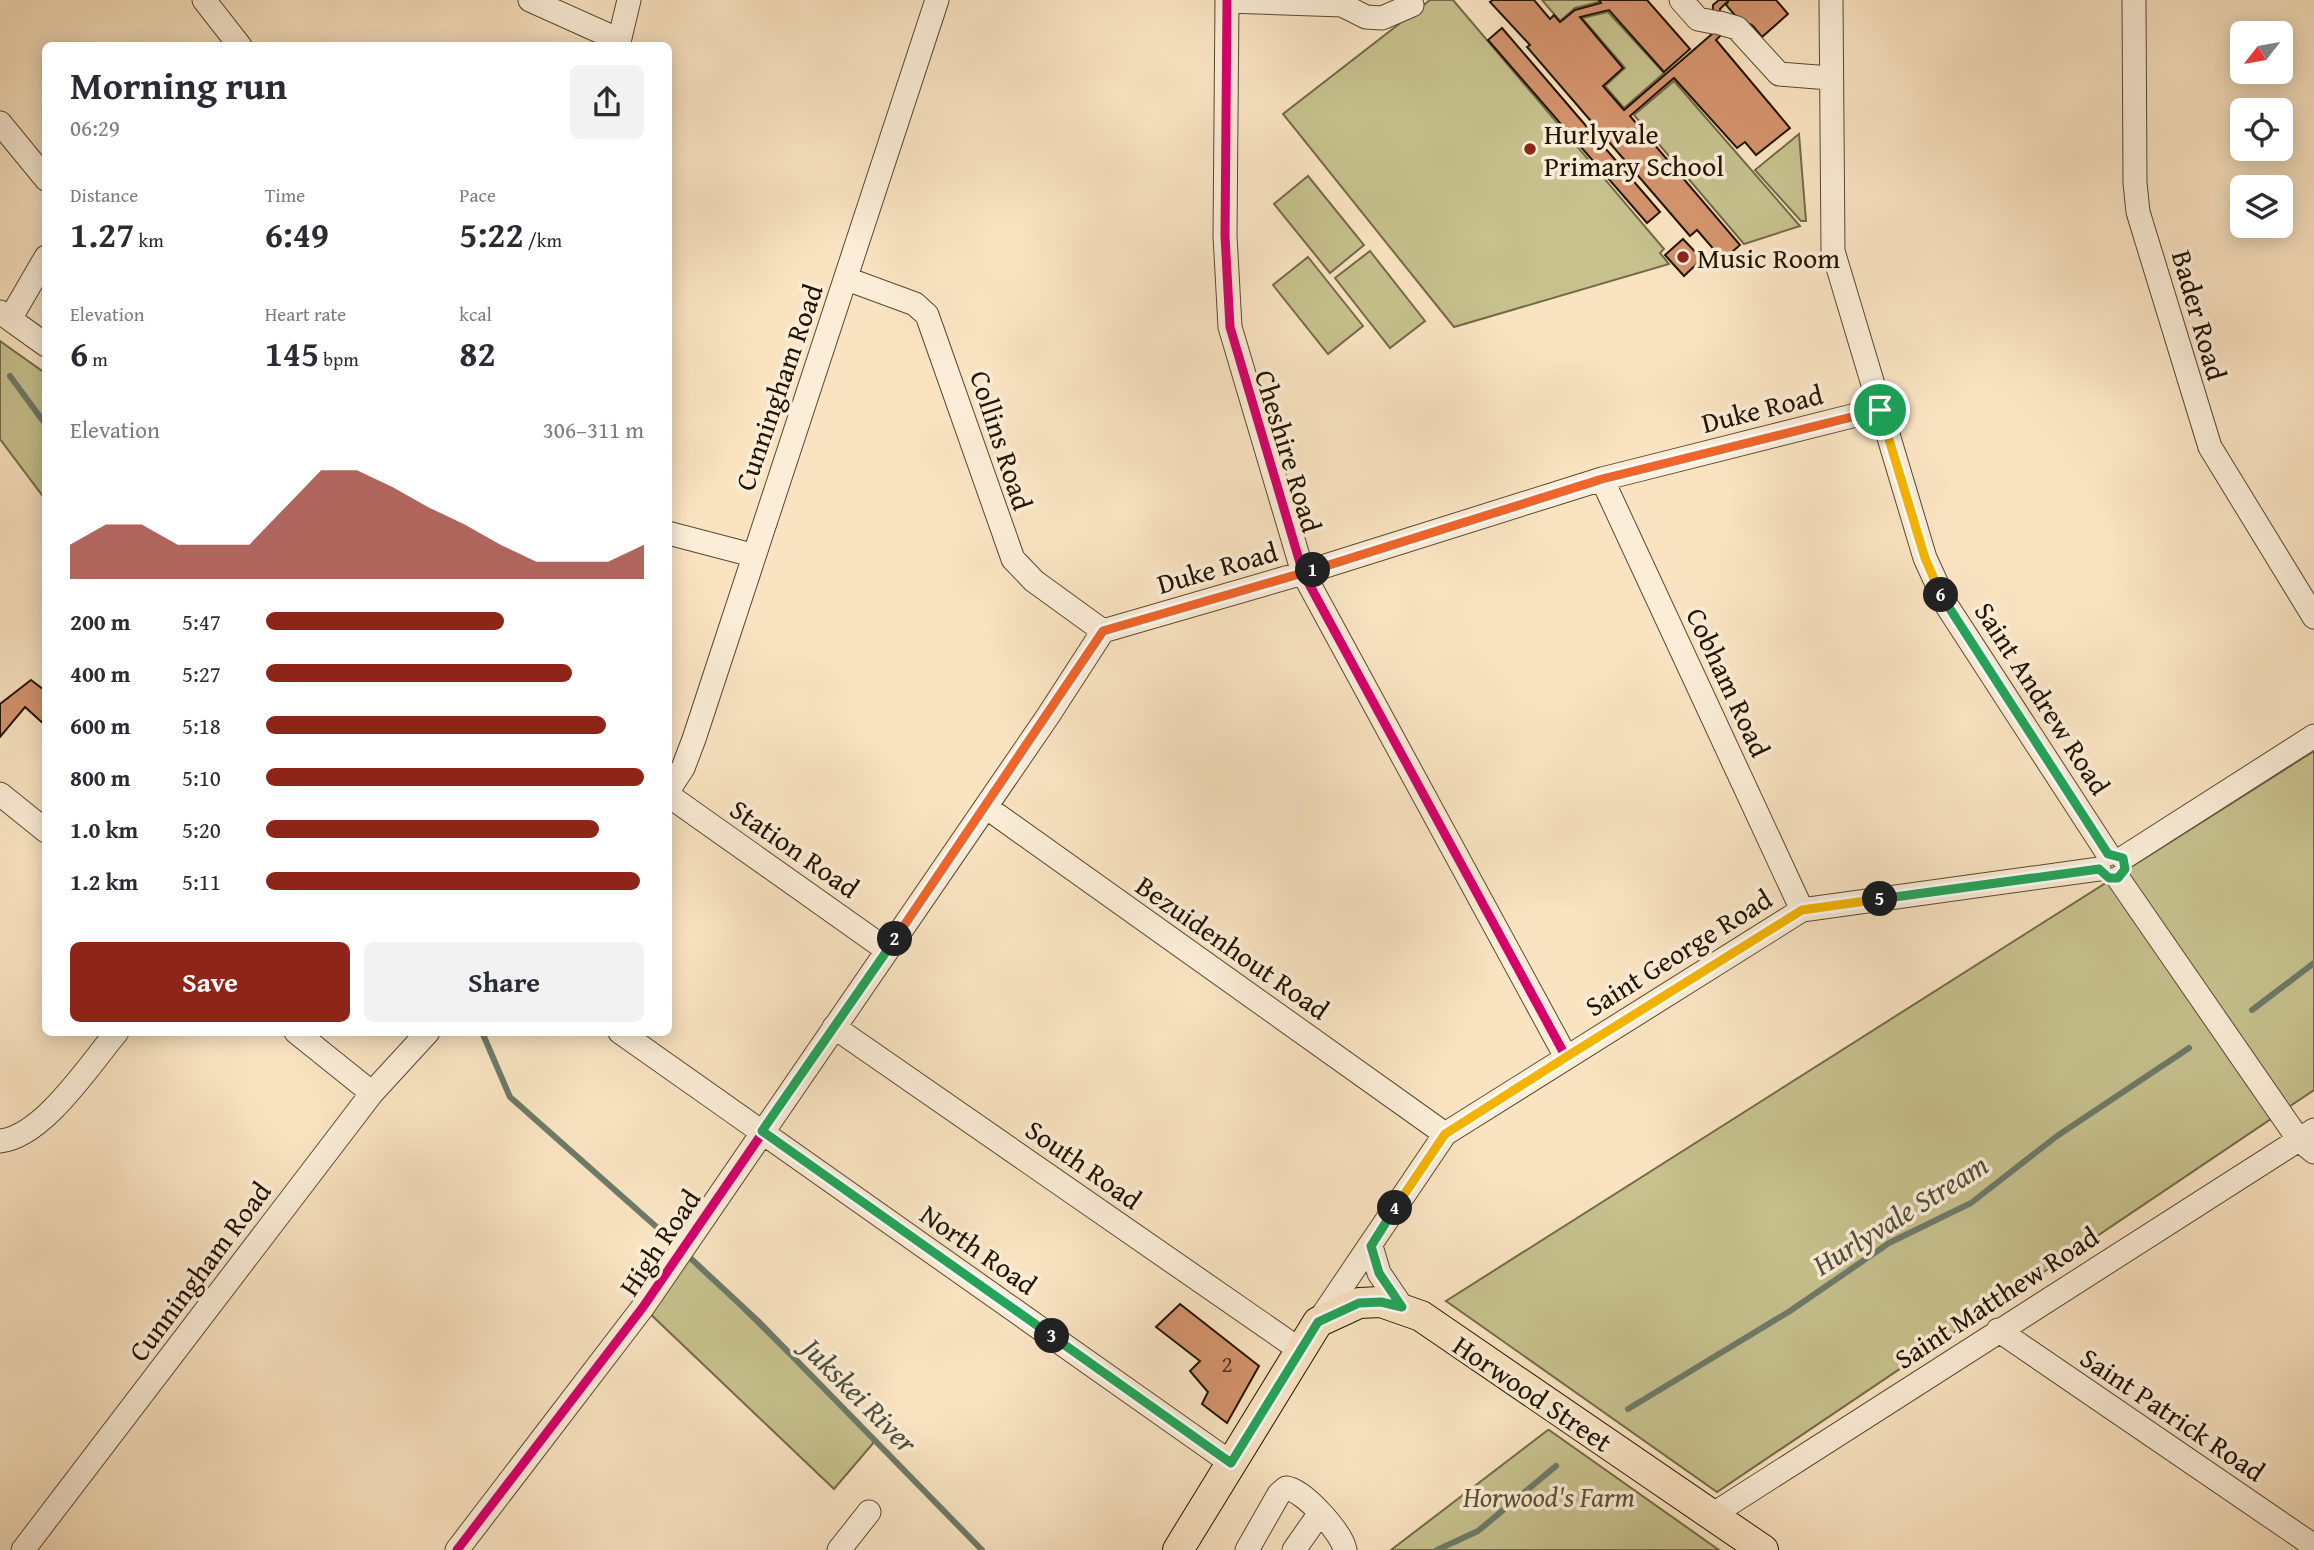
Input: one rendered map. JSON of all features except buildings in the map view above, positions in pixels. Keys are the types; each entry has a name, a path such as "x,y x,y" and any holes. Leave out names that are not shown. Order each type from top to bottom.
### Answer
{"main road":[{"name":"Horwood Street","path":"1318,1322 1359,1303 1381,1302 1402,1307 1420,1316 1763,1550"},
{"path":"1180,1549 1318,1322"}],"street":[{"path":"204,0 236,42"},
{"path":"530,0 616,42"},
{"path":"618,42 629,0"},
{"name":"Cunningham Road","path":"672,786 683,768 694,739 752,555 847,279 937,0"},
{"path":"1227,0 1342,5 1366,17 1382,18 1412,5"},
{"name":"Cheshire Road","path":"1227,0 1225,236 1230,327 1303,573 1566,1057"},
{"path":"1681,0 1698,19 1737,28 1779,74 1830,78"},
{"name":"Saint Andrew Road","path":"1831,0 1832,243 1925,558 1938,590 2112,865 2309,1141"},
{"name":"Bader Road","path":"2134,0 2136,202 2172,329 2210,447 2314,617"},
{"path":"0,124 42,174"},
{"path":"42,263 5,315 42,342"},
{"name":"Collins Road","path":"847,279 915,304 927,315 1013,559 1034,581 1103,631"},
{"name":"Duke Road","path":"1103,631 1303,573 1602,479 1880,410"},
{"name":"Cobham Road","path":"1602,479 1802,910"},
{"path":"672,534 752,555"},
{"path":"887,950 1103,631"},
{"path":"2112,865 2314,736"},
{"path":"0,794 42,828"},
{"name":"Station Road","path":"672,796 887,950"},
{"name":"Bezuidenhout Road","path":"986,807 1445,1134"},
{"name":"Saint George Road","path":"1318,1322 1445,1134 1802,910 2112,865"},
{"name":"High Road","path":"457,1550 643,1307 887,950"},
{"name":"South Road","path":"834,1027 1300,1350"},
{"path":"0,1140 12,1140 42,1120 114,1036"},
{"path":"301,1036 372,1093"},
{"name":"Cunningham Road","path":"23,1550 372,1093 424,1036"},
{"name":"North Road","path":"626,1036 1231,1463"},
{"name":"Saint Matthew Road","path":"1712,1515 1998,1331 2309,1141"},
{"path":"1371,1246 1379,1273 1402,1307"},
{"name":"Saint Patrick Road","path":"1998,1331 2314,1546"},
{"path":"1247,1550 1279,1494 1286,1488 1295,1489 1320,1514 1343,1540 1345,1550"},
{"path":"839,1550 869,1512"},
{"path":"1294,1550 1320,1514"}],"green space":[{"path":"1430,0 1453,0 1664,249 1660,253 1669,264 1454,327 1283,114"},
{"path":"1542,0 1599,2 1575,8 1560,21"},
{"path":"1608,12 1664,73 1624,108 1605,86 1625,68 1582,18"},
{"path":"1674,81 1800,226 1744,244 1634,115"},
{"path":"1799,134 1806,221 1801,221 1755,170"},
{"path":"1308,176 1364,245 1330,273 1274,204"},
{"path":"1370,251 1425,321 1390,348 1335,278"},
{"path":"1308,257 1363,326 1328,354 1273,285"},
{"path":"0,341 42,371 42,495 0,439"},
{"path":"2314,751 2314,1090 1717,1492 1446,1301"},
{"path":"682,1249 875,1441 834,1489 643,1307"},
{"name":"Horwood's Farm","path":"1549,1430 1719,1550 1391,1550"}],"waterway":[{"name":"Jukskei River","path":"10,376 42,420"},
{"name":"Hurlyvale Stream","path":"2252,1010 2314,963"},
{"name":"Jukskei River","path":"484,1036 510,1097 678,1246"},
{"name":"Hurlyvale Stream","path":"1628,1409 1790,1311 1889,1243 1971,1203 2057,1136 2189,1048"},
{"name":"Jukskei River","path":"686,1254 759,1322 982,1550"},
{"name":"Jukskei River","path":"1437,1550 1478,1531 1556,1466"}],"cycle path":[{"path":"1227,0 1225,236 1230,327 1303,573 1566,1057"},
{"path":"457,1550 643,1307 1048,716 1103,631 1303,573 1602,479 1880,409"}],"place":[{"name":"Hurlyvale Primary School","path":"1530,149"},
{"name":"Music Room","path":"1683,257"}],"route":[{"path":"1880,410 1928,569 1938,590 2108,854 2113,853 2123,858 2125,869 2118,878 2109,878 2099,869 1802,910 1445,1134 1371,1246 1379,1273 1402,1307 1381,1302 1359,1303 1343,1308 1318,1322 1231,1463 762,1131 911,917 1103,631 1303,573 1602,479 1880,410"}]}
